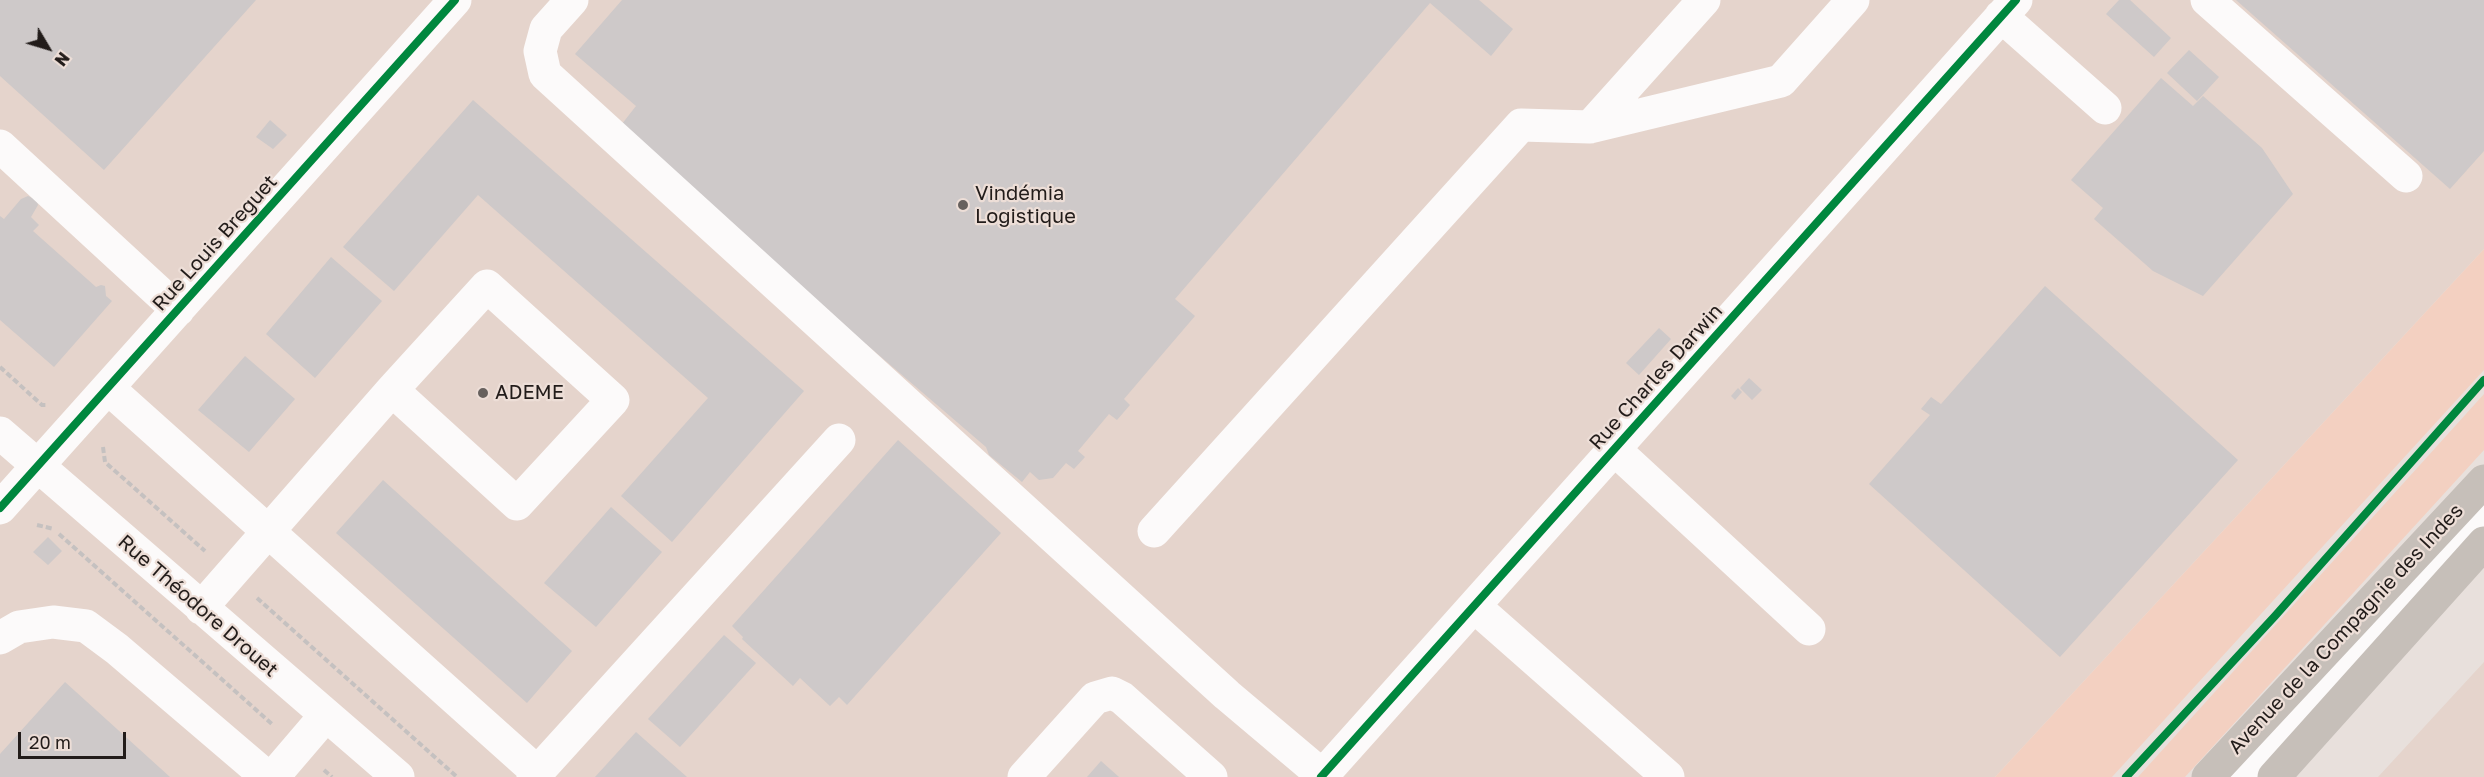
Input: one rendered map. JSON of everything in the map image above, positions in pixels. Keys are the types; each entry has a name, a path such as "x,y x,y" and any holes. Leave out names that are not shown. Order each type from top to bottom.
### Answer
{"main road":[{"name":"Avenue de la Compagnie des Indes","path":"2208,777 2484,481"},
{"path":"2274,777 2484,543"}],"street":[{"name":"Rue Louis Breguet","path":"0,508 455,0"},
{"path":"572,0 546,29 540,51 545,74 1227,695 1321,776"},
{"path":"1590,127 1704,0"},
{"path":"1154,531 1521,125 1590,127 1781,81 1853,0"},
{"path":"2207,0 2406,176"},
{"path":"2008,8 2105,108"},
{"name":"Rue Charles Darwin","path":"1321,776 2008,8"},
{"path":"0,146 178,310"},
{"path":"201,608 392,390 487,286 612,400 517,504 392,390"},
{"path":"108,388 270,531 535,775 839,440"},
{"name":"Rue Théodore Drouet","path":"0,433 398,777"},
{"path":"1614,449 1809,629"},
{"name":"Avenue de la Compagnie des Indes","path":"2243,777 2484,512"},
{"path":"1474,606 1668,777"},
{"path":"0,638 19,627 53,622 86,626 117,649 267,777"},
{"path":"1024,777 1095,698 1112,693 1122,698 1210,777"},
{"path":"273,777 326,715"}],"path":[{"path":"0,367 42,405 52,404"},
{"path":"102,440 105,462 457,777"},
{"path":"37,525 52,527 332,777"}],"shaded area":[{"path":"0,0 2484,0 2484,249 1995,777 0,777"},
{"path":"2484,249 2484,370 2112,777 1995,777"},
{"path":"2484,394 2484,450 2185,777 2138,777"},
{"path":"2484,662 2484,777 2378,777"}],"building":[{"path":"0,0 256,0 104,170 0,76"},
{"name":"Vindémia Logistique","path":"622,0 1479,0 1513,29 1491,56 1430,3 1175,299 1195,316 1124,399 1130,405 1117,420 1109,414 1078,451 1085,457 1074,469 1066,463 1053,478 1039,480 1030,472 1022,482 989,455 986,447 866,344 865,346 618,129 636,106 575,54"},
{"path":"2119,0 2130,0 2171,38 2154,57 2106,14"},
{"path":"2236,0 2484,0 2484,151 2450,189"},
{"path":"2189,50 2219,77 2197,101 2167,73"},
{"path":"2161,78 2193,106 2203,96 2262,148 2293,194 2203,296 2153,271 2094,219 2103,208 2071,180"},
{"path":"473,100 804,391 672,542 621,496 708,398 478,195 394,291 343,247"},
{"path":"270,120 287,135 273,149 256,137"},
{"path":"28,196 37,200 38,205 31,217 39,225 33,231 96,287 105,286 106,296 112,301 54,367 0,320 0,216 4,219 21,199"},
{"path":"331,257 382,301 315,378 266,334"},
{"path":"2045,286 2238,460 2060,657 1869,484 1930,415 1921,409 1931,397 1941,404"},
{"path":"1659,328 1671,339 1639,375 1626,363"},
{"path":"245,356 295,399 249,452 198,410"},
{"path":"1749,378 1762,390 1752,400 1740,388"},
{"path":"1738,388 1742,392 1735,400 1731,396"},
{"path":"898,440 1001,533 847,705 839,697 830,706 800,678 793,686 742,639 743,637 732,626"},
{"path":"383,480 572,651 527,703 336,533"},
{"path":"611,507 662,552 596,627 544,583"},
{"path":"48,537 62,551 48,565 33,552"},
{"path":"724,635 756,663 680,747 648,719"},
{"path":"65,682 170,777 0,777 0,754"},
{"path":"636,732 687,777 595,777"},
{"path":"1101,761 1119,777 1087,777"}],"cycle path":[{"path":"0,508 455,0"},
{"path":"1321,777 2016,0"},
{"path":"2126,777 2275,616 2484,380"}],"place":[{"name":"Vindémia Logistique","path":"963,205"},
{"name":"ADEME","path":"483,393"}]}
